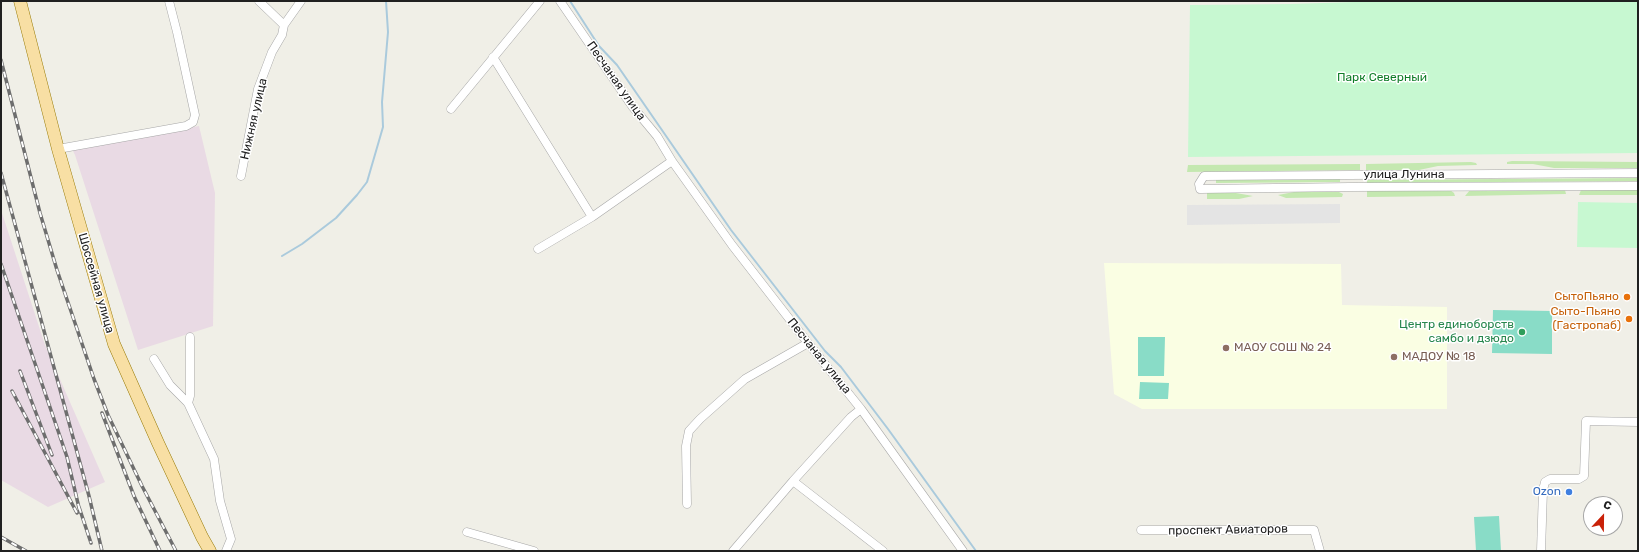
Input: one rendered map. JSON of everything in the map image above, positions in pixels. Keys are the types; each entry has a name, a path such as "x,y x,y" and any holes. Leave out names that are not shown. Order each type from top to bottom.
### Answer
{"main road":[{"name":"Шоссейная улица","path":"20,1 58,149 114,344 164,458 210,551"}],"street":[{"path":"58,149 186,126 193,122 195,115 177,32 168,1"},
{"path":"259,1 284,25"},
{"name":"Нижняя улица","path":"241,176 258,89 272,52 282,35 284,25 301,1"},
{"path":"451,109 540,1"},
{"name":"Песчаная улица","path":"560,1 632,106 657,136 672,161 732,245 861,409 964,551"},
{"path":"493,57 592,217"},
{"path":"538,249 592,217 672,161"},
{"name":"улица Лунина","path":"1638,173 1350,175 1350,187 1638,186"},
{"path":"1350,175 1204,176 1199,184 1200,189 1350,187"},
{"path":"188,403 190,396 190,337"},
{"path":"687,504 686,446 689,431 700,419 745,379 808,343"},
{"path":"154,359 170,385 188,403 214,459 220,501 231,539 226,551"},
{"path":"733,551 793,481 851,417 861,409"},
{"path":"1541,551 1543,490 1545,482 1550,478 1579,479 1584,476 1586,421 1638,422"},
{"path":"793,481 883,551"},
{"name":"проспект Авиаторов","path":"1141,530 1314,530 1320,551"},
{"path":"467,532 534,551"}],"shaded area":[{"path":"199,126 215,193 213,326 138,350 72,149"},
{"path":"1340,204 1340,223 1187,225 1187,205"},
{"path":"1,210 45,345 105,482 48,507 1,480"},
{"name":"МАОУ СОШ № 24","path":"1104,263 1341,264 1342,305 1447,307 1447,409 1142,409 1114,394"}],"green space":[{"name":"Парк Северный","path":"1387,1 1638,1 1638,153 1188,157 1190,5"},
{"path":"1507,162 1638,162 1638,168 1554,168 1533,164 1507,164"},
{"path":"1476,163 1477,165 1438,166 1419,170 1366,170 1366,164"},
{"path":"1360,164 1360,170 1187,172 1188,165"},
{"path":"1638,178 1638,181 1367,183 1367,180"},
{"path":"1340,179 1340,182 1216,183 1216,180"},
{"path":"1638,189 1638,195 1579,195 1581,190"},
{"path":"1450,190 1455,196 1367,197 1367,191"},
{"path":"1470,190 1565,190 1566,194 1465,196"},
{"path":"1294,192 1339,192 1343,194 1342,197 1286,198 1278,195"},
{"path":"1207,193 1236,193 1253,196 1239,199 1207,199"},
{"path":"1578,202 1638,203 1638,248 1577,247"},
{"name":"Центр единоборств самбо и дзюдо","path":"1493,310 1552,311 1552,354 1492,353"},
{"path":"1138,337 1165,337 1164,376 1138,376"},
{"path":"1140,382 1169,383 1168,399 1139,399"},
{"path":"1499,516 1501,551 1476,551 1474,517"}],"waterway":[{"path":"282,256 302,244 336,218 367,182 383,127 382,102 388,32 386,1"},
{"path":"570,1 599,46 617,65 731,230 825,351 841,367 888,429 976,551"}],"railway":[{"path":"1,60 40,213 57,270 94,379 108,415 142,486 176,551"},
{"path":"1,173 89,496 102,551"},
{"path":"1,264 67,457 80,512"},
{"path":"20,371 52,455"},
{"path":"12,391 77,513"},
{"path":"102,413 134,496 160,551"},
{"path":"79,507 91,543"},
{"path":"1,537 26,551"}],"place":[{"name":"СытоПьяно","path":"1627,297"},
{"name":"Сыто-Пьяно (Гастропаб)","path":"1629,319"},
{"name":"Центр единоборств самбо и дзюдо","path":"1522,332"},
{"name":"МАОУ СОШ № 24","path":"1226,348"},
{"name":"МАДОУ № 18","path":"1394,357"},
{"name":"Ozon","path":"1569,492"}]}
